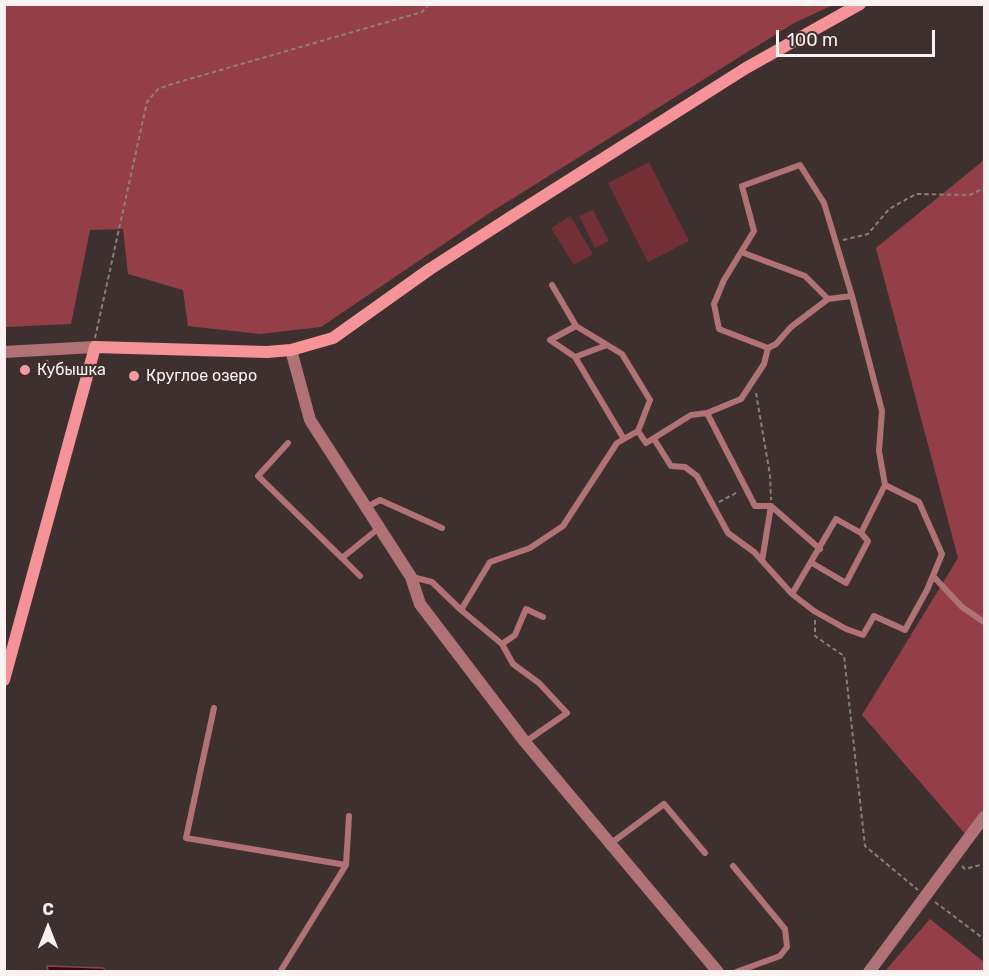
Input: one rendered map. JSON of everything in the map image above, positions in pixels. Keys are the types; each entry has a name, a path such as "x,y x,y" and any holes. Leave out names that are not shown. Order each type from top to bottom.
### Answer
{"main road":[{"path":"4,680 94,346 267,352 291,350 333,338 430,269 517,213 746,68 860,4"}],"street":[{"path":"4,352 94,346"},
{"path":"291,350 310,420 411,577 420,604 525,742 718,972"},
{"path":"869,972 927,897 984,817"}],"lane":[{"path":"852,296 828,299 791,327 776,344 768,348 719,329 714,304 724,280 754,231 742,186 800,165 824,203 852,296 882,411 879,451 885,485 861,533"},
{"path":"741,252 805,276 828,299"},
{"path":"461,610 490,562 530,548 562,526 617,443 638,430 650,400 622,354 576,326 552,285"},
{"path":"576,326 550,340 575,357 624,439"},
{"path":"575,357 607,345"},
{"path":"638,430 646,443 691,415 707,412 741,399 764,364 768,348"},
{"path":"707,412 755,506 771,506 820,549"},
{"path":"654,439 671,466 685,467 697,476 728,533 754,552 792,594 814,611 846,629 863,634 874,616 905,630 942,554 920,502 885,485"},
{"path":"288,443 258,476 360,576"},
{"path":"366,508 380,500 442,528"},
{"path":"762,561 771,506"},
{"path":"792,594 836,519 861,533 868,541 846,583 812,563"},
{"path":"342,558 379,527"},
{"path":"933,576 962,607 984,622"},
{"path":"411,577 432,582 502,644 513,664 539,682 567,713 525,742"},
{"path":"502,644 515,635 526,609 543,617"},
{"path":"214,708 186,838 346,865"},
{"path":"610,844 664,804 705,853"},
{"path":"280,972 346,865 349,816"},
{"path":"733,866 785,929 787,947 780,956 736,972"}],"path":[{"path":"94,346 137,147 151,95 172,84 422,12 430,4"},
{"path":"836,242 868,234 889,209 916,194 970,195 984,189"},
{"path":"753,381 759,402 770,475 771,506"},
{"path":"713,504 745,488"},
{"path":"814,611 815,636 844,656 865,846 927,897 984,939"},
{"path":"952,859 965,868 984,864"}],"shaded area":[{"path":"4,5 833,5 794,23 491,212 321,327 260,334 188,326 183,290 128,274 123,229 90,230 71,324 5,327"},
{"path":"984,160 984,822 966,835 862,715 958,558 876,248"},
{"path":"649,162 689,241 648,262 608,183"},
{"path":"593,210 609,241 595,248 579,216"},
{"path":"570,216 593,254 574,265 551,228"},
{"path":"930,919 984,962 984,971 885,971"},
{"path":"47,966 103,968 107,971 48,971"}],"place":[{"name":"Кубышка","path":"25,370"},
{"name":"Круглое озеро","path":"134,376"}]}
